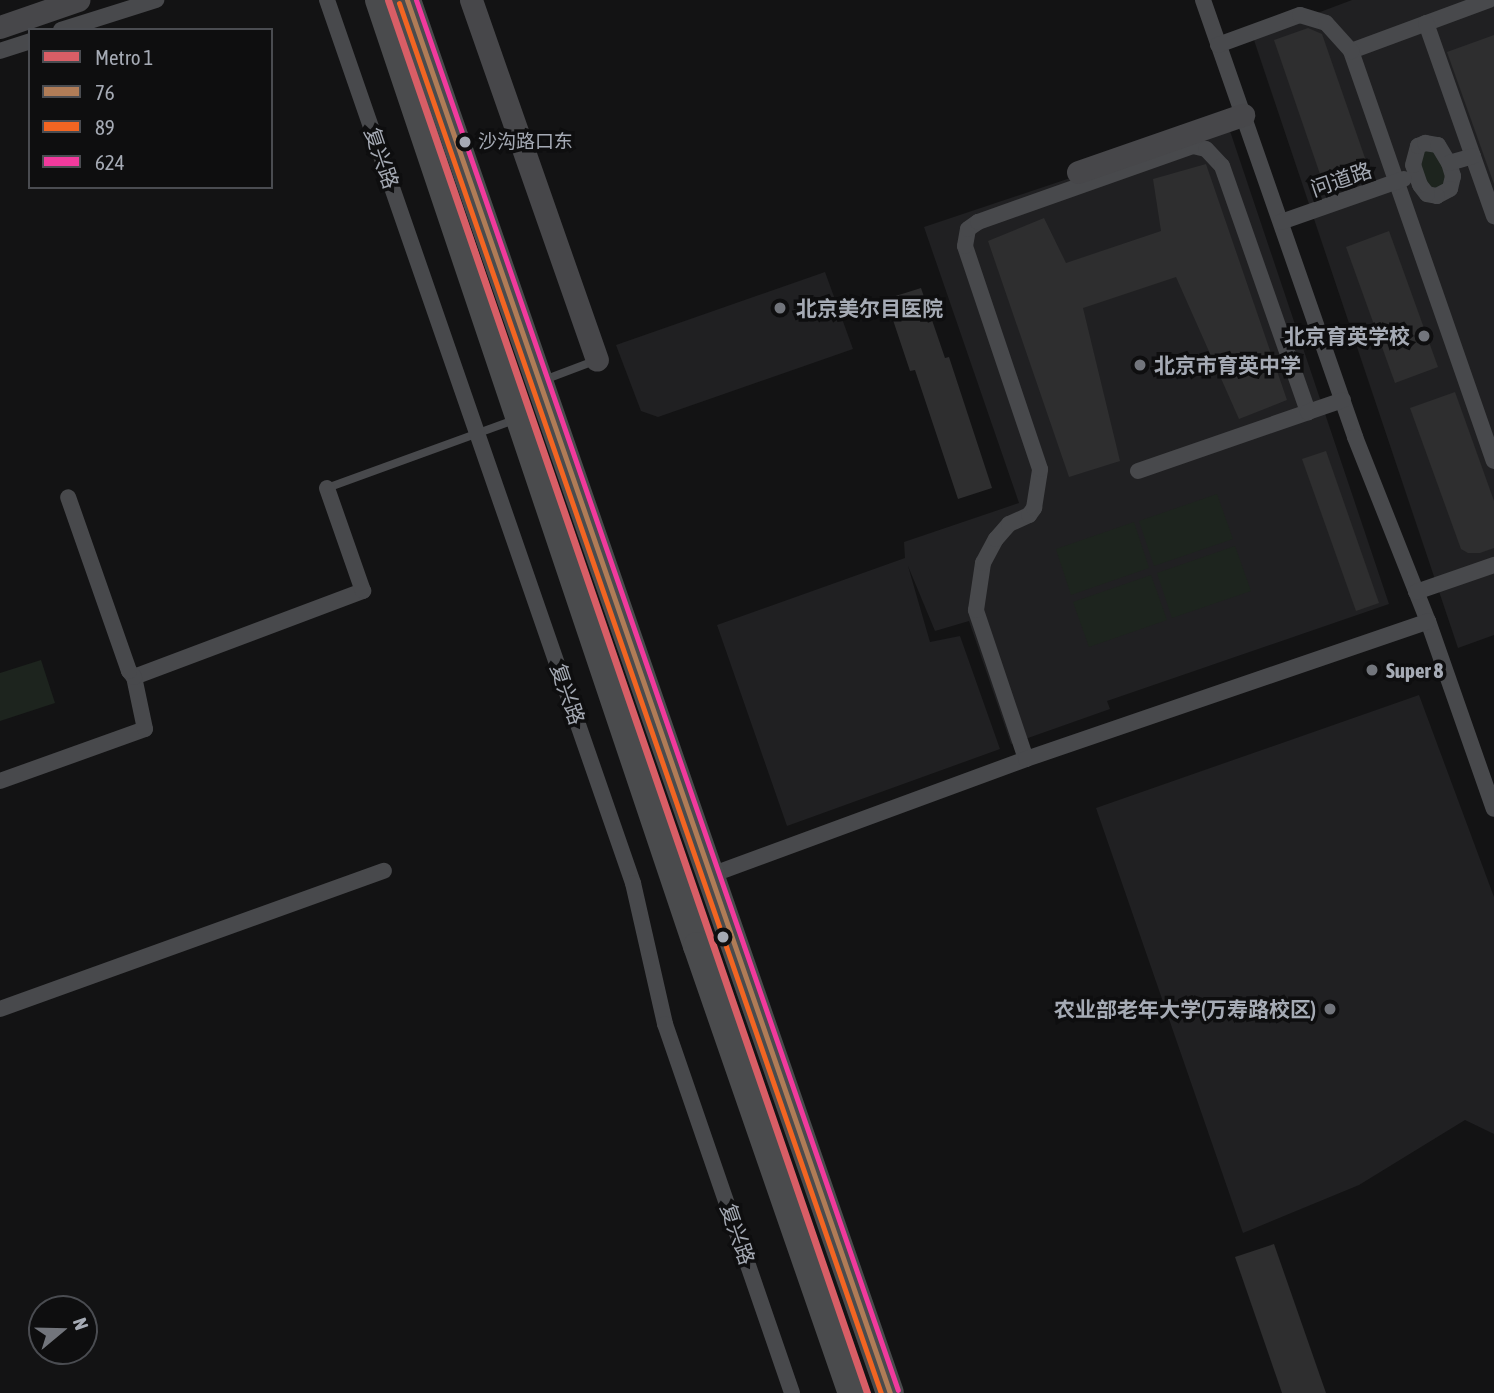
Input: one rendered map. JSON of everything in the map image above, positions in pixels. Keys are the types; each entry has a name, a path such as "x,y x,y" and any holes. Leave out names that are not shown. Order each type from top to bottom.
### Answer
{"highway":[{"path":"379,0 518,418 852,1393"},
{"path":"407,0 890,1393"}],"street":[{"path":"0,27 78,0"},
{"path":"67,28 156,0"},
{"name":"复兴路","path":"327,0 633,883 665,1024 792,1393"},
{"path":"471,0 597,360"},
{"path":"1203,0 1343,400 1429,621 1494,809"},
{"path":"1351,51 1489,0"},
{"path":"1218,45 1300,15 1326,23 1351,51 1494,461"},
{"path":"1426,23 1494,216"},
{"path":"0,51 28,42"},
{"path":"1078,172 1243,115"},
{"path":"1425,143 1442,149 1450,163 1452,184 1440,195 1427,194 1416,175 1414,153 1425,143"},
{"path":"1026,759 976,610 983,563 996,539 1009,524 1029,515 1034,508 1040,469 965,246 968,229 978,222 1194,146 1206,149 1222,166 1308,412"},
{"path":"1450,163 1472,156"},
{"name":"问道路","path":"1281,222 1416,175"},
{"path":"1138,471 1343,400"},
{"path":"134,677 363,591 327,488"},
{"path":"0,781 145,729 134,677 128,671 68,497"},
{"path":"1416,592 1494,565"},
{"path":"711,875 1026,759 1429,621"},
{"path":"0,1009 384,871"}],"lane":[{"path":"327,488 518,418 540,382 597,360"}],"shaded area":[{"name":"北京育英学校","path":"1352,0 1494,0 1494,635 1458,648 1253,37"},
{"name":"北京市育英中学","path":"1228,125 1389,604 1107,701 1110,709 1011,744 969,621 935,631 908,566 930,642 960,636 1000,749 787,826 717,625 905,558 904,542 1019,503 924,227"},
{"path":"1435,145 1450,185 1430,194 1415,153"},
{"name":"北京美尔目医院","path":"825,272 853,349 658,417 641,411 616,345"},
{"path":"1217,494 1233,539 1154,566 1139,521"},
{"path":"1134,522 1149,568 1071,595 1056,549"},
{"path":"1235,546 1251,591 1172,618 1157,573"},
{"path":"1151,575 1167,620 1089,647 1073,602"},
{"path":"41,660 55,703 0,721 0,673"},
{"name":"农业部老年大学(万寿路校区)","path":"1419,695 1494,897 1494,1134 1465,1120 1359,1185 1243,1233 1096,808"}],"building":[{"path":"1308,28 1322,34 1366,161 1321,177 1274,40"},
{"path":"1494,35 1494,184 1447,52"},
{"path":"1206,164 1287,400 1239,419 1176,277 1083,308 1120,461 1069,477 988,241 1044,218 1066,263 1161,231 1153,179"},
{"path":"1389,231 1438,367 1395,383 1346,247"},
{"path":"921,288 945,358 949,357 992,488 958,499 915,370 910,371 886,299"},
{"path":"1455,392 1494,501 1494,548 1480,553 1468,553 1461,549 1410,408"},
{"path":"1326,451 1379,603 1356,611 1302,459"},
{"path":"1274,1244 1326,1393 1282,1393 1235,1257"}],"metro line":[{"name":"1","path":"388,0 867,1393"}],"transit line":[{"name":"76","path":"407,0 890,1393"},
{"name":"624","path":"416,0 898,1390"},
{"name":"89","path":"399,3 881,1393"}],"place":[{"name":"沙沟路口东","path":"465,142"},
{"name":"北京美尔目医院","path":"780,308"},
{"name":"北京育英学校","path":"1424,336"},
{"name":"北京市育英中学","path":"1140,365"},
{"name":"Super 8","path":"1372,670"},
{"name":"农业部老年大学(万寿路校区)","path":"1330,1009"}]}
